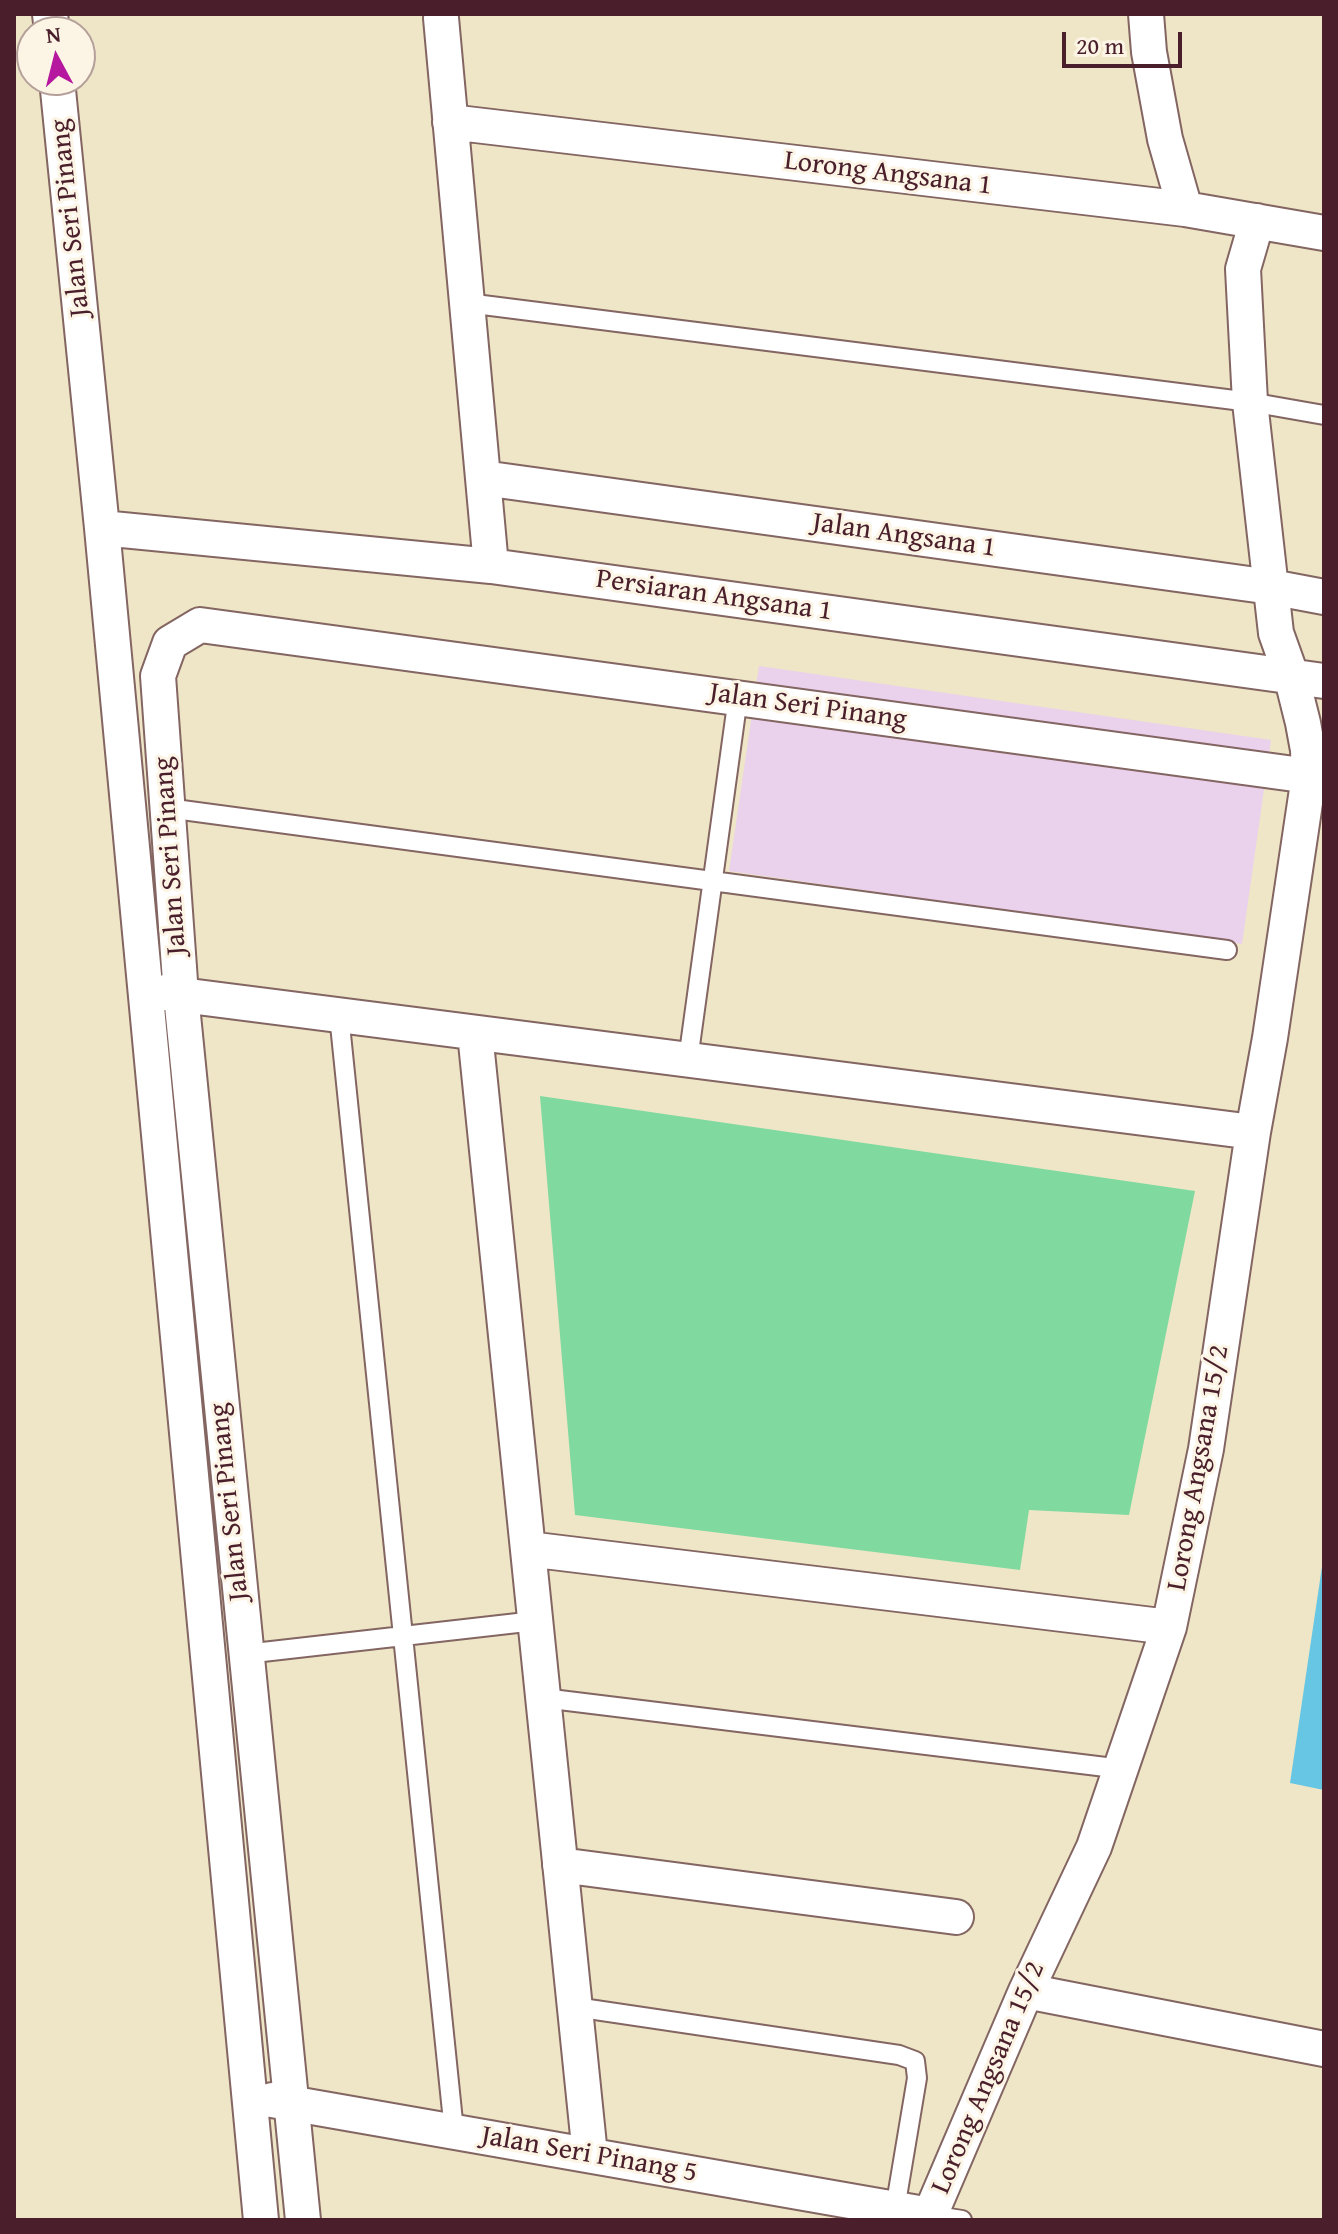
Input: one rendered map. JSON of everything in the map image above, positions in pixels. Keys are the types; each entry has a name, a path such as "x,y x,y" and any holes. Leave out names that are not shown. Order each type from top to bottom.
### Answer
{"street":[{"path":"1146,14 1149,52 1165,139 1185,209"},
{"path":"441,18 491,566"},
{"name":"Jalan Seri Pinang","path":"59,96 261,2220"},
{"name":"Lorong Angsana 1","path":"450,122 1185,209 1324,233"},
{"name":"Lorong Angsana 15/2","path":"940,2218 1026,1991 1094,1847 1122,1769 1169,1627 1206,1449 1309,776 1308,678 1276,633 1250,402 1243,269 1257,221"},
{"name":"Jalan Angsana 1","path":"483,478 1271,587 1324,597"},
{"name":"Persiaran Angsana 1","path":"102,528 491,566 1308,678"},
{"name":"Jalan Seri Pinang","path":"303,2220 181,995 158,676 170,643 200,625 1309,776"},
{"path":"144,990 1253,1132"},
{"path":"475,1033 590,2155"},
{"path":"528,1549 1169,1627"},
{"path":"560,1865 956,1917"},
{"path":"1026,1991 1324,2049"},
{"name":"Jalan Seri Pinang 5","path":"249,2095 940,2218"}],"lane":[{"path":"467,303 1250,402 1324,415"},
{"path":"688,1060 738,697"},
{"path":"167,808 1227,950"},
{"path":"339,1015 454,2131"},
{"path":"245,1654 535,1621"},
{"path":"543,1698 1122,1769"},
{"path":"575,2007 899,2055 915,2061 917,2078 895,2209"}],"shaded area":[{"path":"759,666 1271,740 1242,944 729,871"}],"green space":[{"path":"540,1096 1195,1191 1129,1515 1029,1510 1020,1570 575,1515"}],"water":[{"path":"1324,1553 1324,1790 1290,1783"}]}
